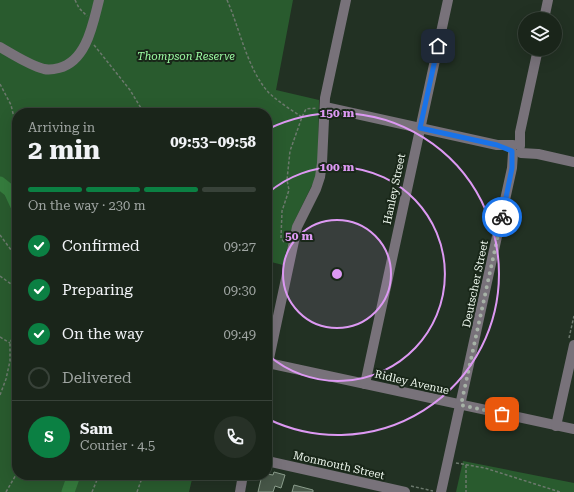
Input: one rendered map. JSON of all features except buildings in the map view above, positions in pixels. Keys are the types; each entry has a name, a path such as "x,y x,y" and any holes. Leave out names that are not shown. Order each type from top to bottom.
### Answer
{"street":[{"path":"0,47 26,62 45,69 64,67 83,49 94,20 99,0"},
{"path":"272,346 297,227 316,189 320,177 322,163 320,106 325,98 346,0"},
{"name":"Hanley Street","path":"365,384 448,0"},
{"path":"545,12 548,0"},
{"name":"Deutscher Street","path":"461,405 536,56"},
{"path":"320,106 574,162"},
{"path":"556,426 574,345"},
{"name":"Ridley Avenue","path":"272,366 365,384 574,430"},
{"path":"441,492 461,405"},
{"name":"Monmouth Street","path":"272,462 405,492"},
{"path":"240,492 242,480"}],"path":[{"path":"75,0 83,13 94,20"},
{"path":"227,0 251,62 263,85 276,99 302,118"},
{"path":"88,38 130,90 141,108"},
{"path":"0,84 12,112"},
{"path":"288,240 287,245 280,238 282,211 289,190 287,180 290,151 306,109 320,106"},
{"path":"0,235 12,251"},
{"path":"0,276 12,285"},
{"path":"0,337 10,343"},
{"path":"0,395 6,379 10,361 10,343 12,339"},
{"path":"455,463 485,468 560,492"},
{"path":"466,465 466,492"},
{"path":"6,492 13,480"},
{"path":"92,492 97,480"},
{"path":"137,492 141,480"}],"green space":[{"name":"Thompson Reserve","path":"0,0 293,0 276,90 319,100 318,173 293,224 283,265 272,262 272,108 12,108 12,480 192,480 189,492 0,492"},
{"path":"463,461 574,483 574,492 456,492"}],"waterway":[{"path":"0,183 10,191 12,195"},
{"path":"68,492 72,480"}],"way so far":[{"path":"502,217 461,405 502,414"}],"route":[{"path":"438,46 420,128 497,145 512,151 512,168 502,217"}]}
